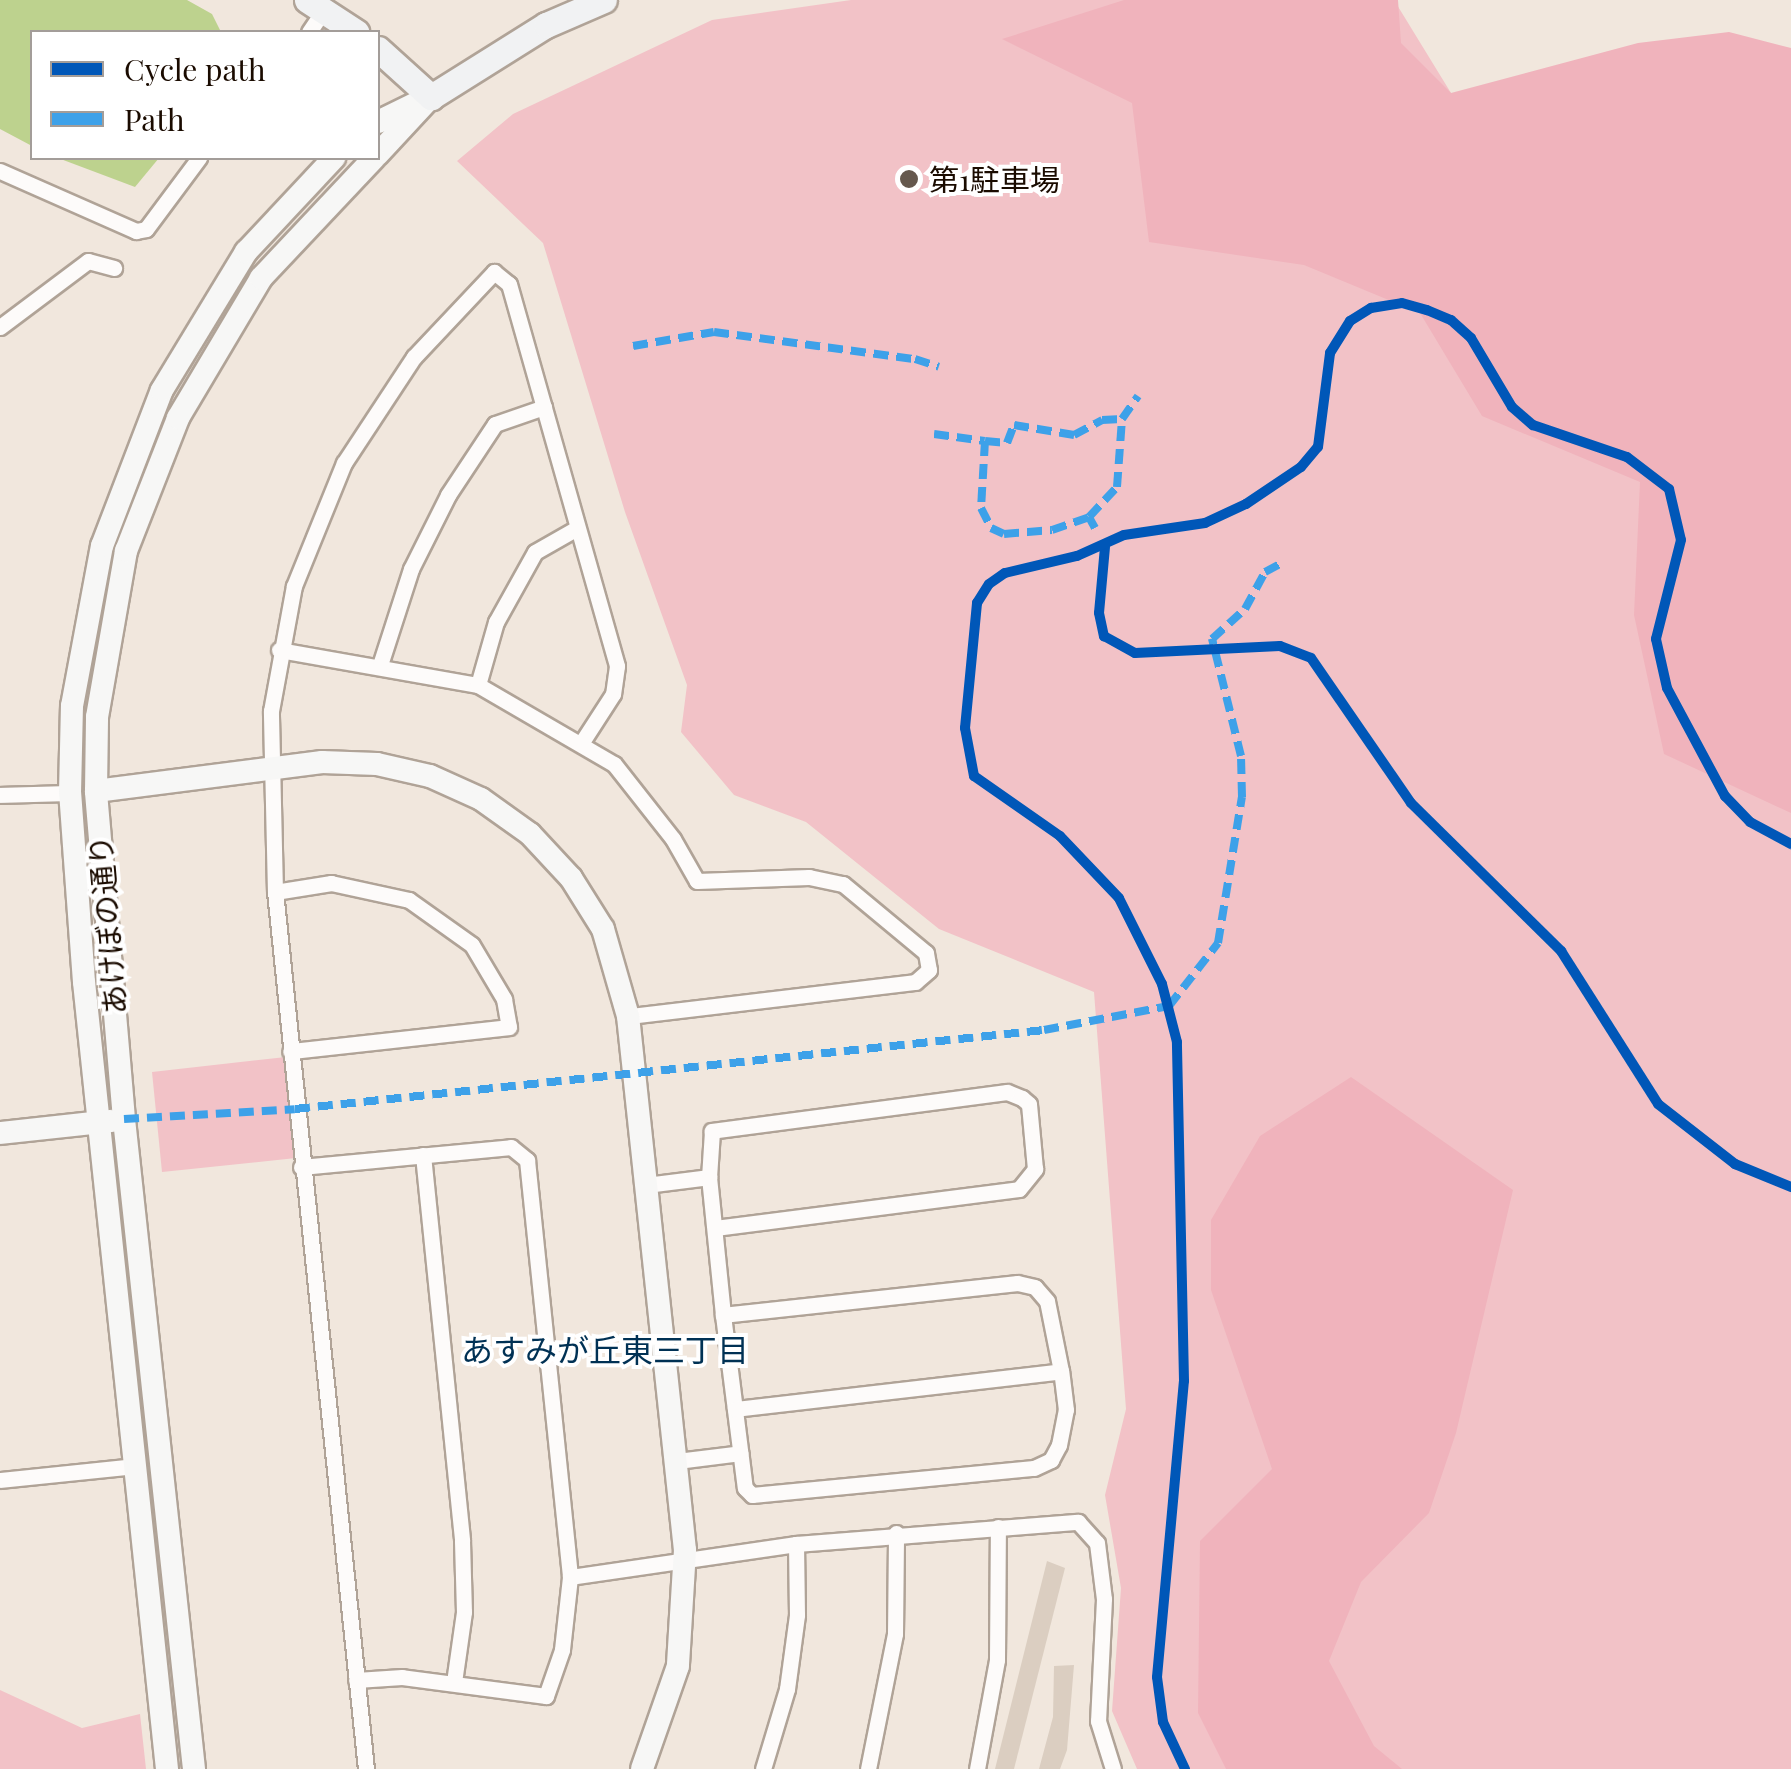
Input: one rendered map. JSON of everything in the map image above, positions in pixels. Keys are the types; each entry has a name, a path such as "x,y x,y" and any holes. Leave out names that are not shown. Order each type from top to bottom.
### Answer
{"main road":[{"path":"380,51 431,96 546,26 604,0"},
{"path":"316,5 353,30"}],"street":[{"path":"310,30 316,5"},
{"path":"380,121 431,96"},
{"name":"あけぼの通り","path":"380,152 431,96"},
{"path":"0,171 136,231 146,228 197,160"},
{"name":"あけぼの通り","path":"166,1769 98,1122 70,793 72,706 88,601 138,444 216,294 332,160"},
{"name":"あけぼの通り","path":"194,1769 124,1119 96,790 97,718 126,551 178,418 261,278 372,160"},
{"path":"0,327 88,261 114,268"},
{"path":"366,1769 301,1168 275,892 268,770 279,650 299,571 344,463 414,357 494,272 510,284 618,674 613,694 582,742"},
{"path":"380,665 411,569 448,496 495,424 544,407"},
{"path":"478,686 496,622 535,552 578,528"},
{"path":"279,650 380,665 478,686 582,742 642,796 697,882 809,877 843,884 926,953 928,970 914,982 628,1016"},
{"path":"96,790 322,762 378,764 430,776 482,798 530,834 571,878 602,929 628,1016 686,1564 678,1666 642,1769"},
{"path":"0,795 70,793"},
{"path":"275,892 332,883 409,900 472,945 504,999 510,1027 290,1051"},
{"path":"715,1228 1019,1189 1036,1169 1028,1104 1007,1092 723,1126 712,1130 707,1144 709,1177 723,1315 745,1488 760,1498 1034,1468 1051,1460 1059,1446 1066,1410 1061,1371 1048,1301 1035,1288 1017,1283 723,1315"},
{"path":"0,1133 124,1119"},
{"path":"301,1168 511,1147 527,1160 570,1577 562,1650 546,1696 454,1682 356,1680"},
{"path":"423,1155 462,1540 464,1612 454,1682"},
{"path":"646,1185 709,1177"},
{"path":"736,1408 1061,1371"},
{"path":"678,1461 741,1454"},
{"path":"0,1480 135,1466"},
{"path":"570,1577 686,1564 796,1544 1078,1522 1097,1543 1104,1599 1098,1721 1113,1769"},
{"path":"977,1769 997,1660 998,1527"},
{"path":"868,1769 895,1634 896,1534"},
{"path":"763,1769 786,1690 797,1614 796,1544"}],"shaded area":[{"path":"0,0 187,0 212,14 220,30 30,30 30,145 0,129"},
{"path":"851,0 1394,0 1451,93 1791,111 1791,1769 1137,1769 1112,1711 1121,1588 1105,1495 1126,1409 1094,992 939,929 806,822 734,795 681,732 687,685 625,512 543,243 457,161 513,114 712,20"},
{"path":"1124,0 1398,0 1401,43 1451,93 1638,43 1729,32 1791,48 1791,813 1664,754 1634,615 1640,482 1482,416 1420,313 1304,265 1149,242 1132,103 1002,39"},
{"path":"63,160 157,160 135,187"},
{"path":"286,1057 296,1158 162,1172 152,1072"},
{"path":"1351,1077 1513,1190 1456,1433 1429,1513 1361,1582 1329,1661 1374,1746 1402,1769 1226,1769 1198,1713 1200,1541 1272,1469 1211,1290 1211,1220 1260,1136"},
{"path":"0,1690 82,1728 140,1714 146,1769 0,1769"}],"building":[{"path":"1047,1561 1065,1568 1014,1769 995,1769"},
{"path":"1074,1665 1067,1750 1060,1769 1039,1769 1053,1717 1054,1666"}],"marked path":[{"path":"633,346 714,332 915,359 939,367"},
{"path":"1095,528 1089,517 1117,487 1122,419 1138,396"},
{"path":"985,441 1007,443 1014,425 1074,435 1102,420 1122,419"},
{"path":"934,434 985,441 981,508 991,528 1004,534 1052,530 1089,517"},
{"path":"124,1119 295,1109 1044,1030 1169,1006 1218,943 1242,797 1241,756 1212,639 1245,609 1265,572 1282,563"}],"cycle path":[{"path":"1185,1769 1163,1722 1157,1677 1184,1381 1177,1042 1162,984 1119,898 1060,836 974,776 965,728 977,603 989,584 1005,573 1077,556 1124,535 1205,523 1246,504 1301,467 1318,447 1330,353 1350,321 1371,308 1402,303 1427,310 1451,320 1471,338 1512,407 1533,425 1627,457 1669,489 1681,540 1656,639 1667,688 1725,796 1750,822 1791,844"},
{"path":"1105,547 1099,613 1104,636 1135,653 1280,646 1311,658 1411,803 1561,951 1658,1104 1735,1164 1791,1187"}],"place":[{"name":"第1駐車場","path":"909,179"}],"district":[{"name":"あすみが丘東三丁目","path":"605,1349"}]}
